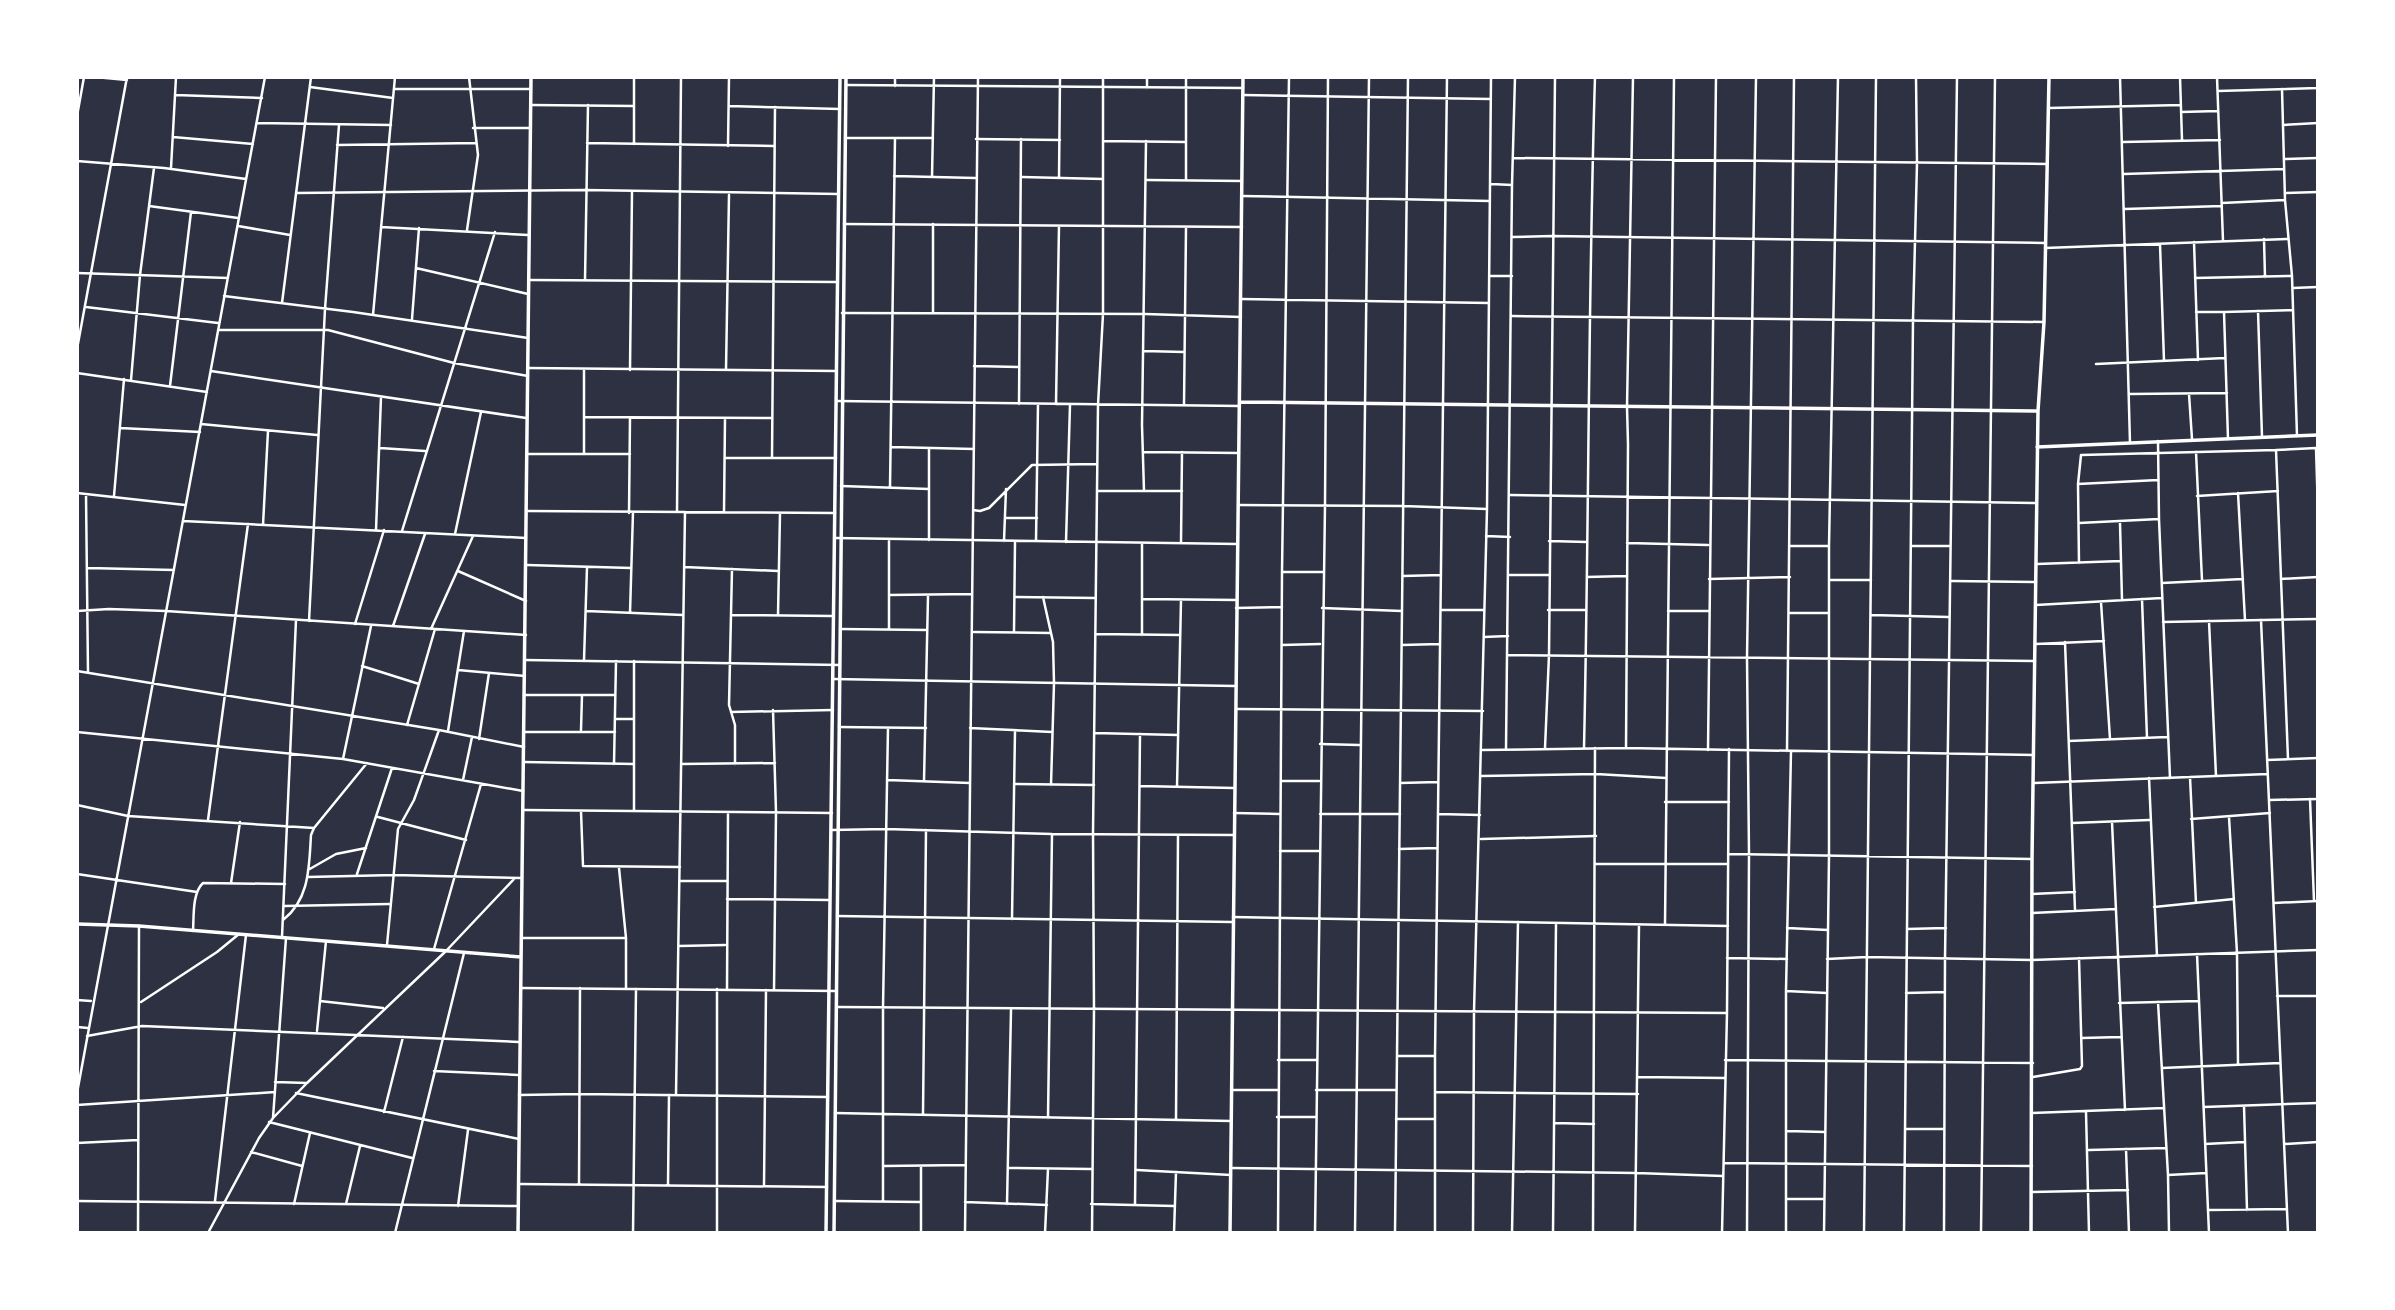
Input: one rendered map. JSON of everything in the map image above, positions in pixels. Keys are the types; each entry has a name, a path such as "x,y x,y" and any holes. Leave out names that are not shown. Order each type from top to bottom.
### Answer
{"street":[{"path":"77,116 83,77"},
{"path":"77,349 127,78 95,77"},
{"path":"171,169 176,77"},
{"path":"77,1093 265,77"},
{"path":"282,303 311,77"},
{"path":"373,315 395,77"},
{"path":"467,230 477,163 469,77"},
{"path":"518,1233 531,77"},
{"path":"634,77 634,145"},
{"path":"677,512 681,77"},
{"path":"728,145 729,77"},
{"path":"834,1233 842,401 838,282 840,77"},
{"path":"826,1233 831,991 835,458 844,224 846,77"},
{"path":"895,77 895,86"},
{"path":"932,177 934,77"},
{"path":"965,1233 978,77"},
{"path":"1059,178 1060,77"},
{"path":"1092,1233 1095,598 1098,405 1103,314 1103,77"},
{"path":"1147,77 1147,88"},
{"path":"1186,77 1186,180"},
{"path":"1230,1233 1243,77"},
{"path":"1278,1233 1277,1090 1289,77"},
{"path":"1314,1233 1325,505 1328,77"},
{"path":"1355,1233 1369,77"},
{"path":"1395,1233 1408,77"},
{"path":"1435,1233 1434,1092 1447,77"},
{"path":"1473,1233 1474,1012 1489,405 1491,77"},
{"path":"1506,749 1515,77"},
{"path":"1545,748 1549,655 1555,77"},
{"path":"1584,748 1595,77"},
{"path":"1626,748 1627,407 1633,77"},
{"path":"1665,925 1674,77"},
{"path":"1708,750 1716,77"},
{"path":"1747,1233 1747,658 1756,77"},
{"path":"1786,1233 1794,77"},
{"path":"1824,1233 1829,856 1829,546 1838,77"},
{"path":"1864,1233 1876,77"},
{"path":"1904,1233 1916,77"},
{"path":"1944,1233 1947,753 1957,77"},
{"path":"1981,1233 1995,77"},
{"path":"2031,1233 2036,503 2044,321 2049,77"},
{"path":"2120,77 2130,443"},
{"path":"2180,77 2182,141"},
{"path":"2217,77 2222,241"},
{"path":"2218,91 2318,88 2318,77"},
{"path":"846,85 934,88 1243,88"},
{"path":"310,87 393,98"},
{"path":"394,89 531,89"},
{"path":"2282,89 2297,436"},
{"path":"175,95 262,98"},
{"path":"1243,95 1491,99"},
{"path":"531,105 634,106"},
{"path":"584,280 588,105"},
{"path":"2049,108 2181,105"},
{"path":"729,106 840,108"},
{"path":"772,458 775,107"},
{"path":"2181,112 2218,111"},
{"path":"257,123 391,124"},
{"path":"2283,125 2318,124"},
{"path":"309,621 325,309 339,125"},
{"path":"473,128 530,128"},
{"path":"173,137 253,144"},
{"path":"845,138 933,138"},
{"path":"890,487 895,138"},
{"path":"976,139 1060,139"},
{"path":"1019,404 1021,139"},
{"path":"2123,142 2220,140"},
{"path":"1103,141 1186,142"},
{"path":"1144,491 1146,141"},
{"path":"587,143 774,146"},
{"path":"337,145 476,144"},
{"path":"1513,158 2047,164"},
{"path":"2284,159 2318,158"},
{"path":"77,161 246,179"},
{"path":"131,380 140,275 154,168"},
{"path":"2124,174 2284,169"},
{"path":"894,176 977,178"},
{"path":"1021,177 1103,179"},
{"path":"1146,180 1242,181"},
{"path":"1489,184 1512,185"},
{"path":"296,193 586,190 839,194"},
{"path":"630,370 632,192"},
{"path":"2285,193 2318,192"},
{"path":"726,370 729,194"},
{"path":"1242,196 1490,201"},
{"path":"2125,209 2285,200"},
{"path":"149,206 239,218"},
{"path":"170,386 191,212"},
{"path":"844,224 1242,228"},
{"path":"933,225 933,314"},
{"path":"237,226 290,234"},
{"path":"1056,404 1059,226"},
{"path":"381,227 529,235"},
{"path":"412,321 419,228"},
{"path":"1184,405 1186,228"},
{"path":"402,531 495,232"},
{"path":"1513,237 1954,241 2045,246 2287,239"},
{"path":"2264,239 2265,277"},
{"path":"2193,242 2198,360"},
{"path":"2160,244 2164,361"},
{"path":"416,268 528,294"},
{"path":"77,273 228,278"},
{"path":"1489,276 1513,276"},
{"path":"2195,278 2292,276"},
{"path":"528,280 838,282"},
{"path":"2292,288 2318,287"},
{"path":"224,296 528,338"},
{"path":"1241,299 1489,303"},
{"path":"86,307 219,324"},
{"path":"2196,312 2293,310"},
{"path":"2258,311 2262,437"},
{"path":"2224,312 2228,439"},
{"path":"841,313 1241,317"},
{"path":"1512,316 2044,321"},
{"path":"218,330 324,329 454,363 528,376"},
{"path":"1144,351 1184,352"},
{"path":"2096,364 2225,358"},
{"path":"974,366 1019,367"},
{"path":"527,368 837,371"},
{"path":"584,369 584,454"},
{"path":"211,371 528,418"},
{"path":"77,373 207,392"},
{"path":"114,496 124,379"},
{"path":"2130,394 2227,393"},
{"path":"2189,394 2192,440"},
{"path":"376,530 381,397"},
{"path":"836,401 1070,405 1286,402 2038,411"},
{"path":"1036,541 1038,404"},
{"path":"1066,542 1070,405"},
{"path":"455,534 481,412"},
{"path":"584,417 772,418"},
{"path":"630,417 630,613"},
{"path":"724,512 725,418"},
{"path":"201,424 318,435"},
{"path":"120,428 200,432"},
{"path":"263,525 268,431"},
{"path":"2037,447 2318,435"},
{"path":"2158,441 2170,778"},
{"path":"891,447 974,449"},
{"path":"380,448 427,452"},
{"path":"929,448 929,541"},
{"path":"2079,563 2078,484 2081,455 2317,448 2318,512"},
{"path":"2276,450 2288,759"},
{"path":"1144,452 1239,453"},
{"path":"1181,542 1182,452"},
{"path":"2196,452 2202,580"},
{"path":"528,454 630,454"},
{"path":"725,458 835,458"},
{"path":"973,510 985,510 1028,467 1038,464 1097,464"},
{"path":"2078,484 2158,480"},
{"path":"841,486 929,489"},
{"path":"1004,542 1006,489"},
{"path":"1097,491 1182,491"},
{"path":"2197,496 2278,491"},
{"path":"77,493 186,505"},
{"path":"2238,493 2245,620"},
{"path":"86,494 88,673"},
{"path":"1510,495 2036,503"},
{"path":"1239,505 1487,509"},
{"path":"527,511 835,513"},
{"path":"676,1095 684,512"},
{"path":"778,615 780,513"},
{"path":"1005,518 1037,518"},
{"path":"2079,523 2159,519"},
{"path":"183,521 527,538"},
{"path":"2120,522 2122,600"},
{"path":"208,820 247,524"},
{"path":"355,624 384,530"},
{"path":"393,626 425,533"},
{"path":"407,725 433,629 474,535"},
{"path":"1486,536 1510,537"},
{"path":"835,538 1237,544"},
{"path":"889,540 889,629"},
{"path":"1549,541 1587,542"},
{"path":"1014,631 1015,542"},
{"path":"1142,543 1142,635"},
{"path":"1628,543 1710,545"},
{"path":"1790,546 1829,546"},
{"path":"1911,546 1951,546"},
{"path":"2036,564 2121,561"},
{"path":"527,565 631,568"},
{"path":"583,660 587,566"},
{"path":"684,567 778,571"},
{"path":"88,568 174,570"},
{"path":"732,569 730,712 735,725 735,764"},
{"path":"458,571 526,601"},
{"path":"1282,572 1323,572"},
{"path":"1403,576 1441,575"},
{"path":"1508,576 1548,575"},
{"path":"1587,577 1627,576"},
{"path":"1709,579 1790,577"},
{"path":"2281,579 2318,577"},
{"path":"2161,583 2243,579"},
{"path":"1829,580 1871,580"},
{"path":"1950,581 2036,582"},
{"path":"889,595 972,594"},
{"path":"925,781 928,596"},
{"path":"1014,597 1095,598"},
{"path":"1042,597 1051,633 1054,683 1051,785"},
{"path":"2036,605 2162,598"},
{"path":"1142,599 1237,600"},
{"path":"1177,787 1181,600"},
{"path":"2142,600 2147,738"},
{"path":"2101,602 2110,739"},
{"path":"1236,608 1282,607"},
{"path":"1322,608 1402,611"},
{"path":"1440,610 1484,610"},
{"path":"1548,610 1588,610"},
{"path":"77,611 166,611 526,635"},
{"path":"586,611 683,615"},
{"path":"1668,611 1709,611"},
{"path":"1789,613 1829,613"},
{"path":"731,615 834,616"},
{"path":"1871,615 1950,617"},
{"path":"2163,622 2318,619"},
{"path":"273,1118 284,938 296,620"},
{"path":"2262,620 2288,1233"},
{"path":"2209,621 2216,776"},
{"path":"342,759 371,625"},
{"path":"840,629 928,630"},
{"path":"448,732 464,631"},
{"path":"972,632 1051,633"},
{"path":"1095,634 1180,635"},
{"path":"1484,637 1508,636"},
{"path":"2036,644 2104,641"},
{"path":"2065,642 2075,910"},
{"path":"1282,645 1322,644"},
{"path":"1402,645 1440,644"},
{"path":"1507,655 2035,661"},
{"path":"525,660 840,664"},
{"path":"614,764 616,661"},
{"path":"634,661 634,811"},
{"path":"362,666 419,684"},
{"path":"458,670 525,676"},
{"path":"77,671 439,730 524,747"},
{"path":"479,739 489,674"},
{"path":"833,679 1235,686"},
{"path":"524,695 615,695"},
{"path":"581,732 582,695"},
{"path":"1236,709 1483,711"},
{"path":"774,710 774,990"},
{"path":"730,712 833,710"},
{"path":"615,719 634,719"},
{"path":"839,727 926,729"},
{"path":"883,1201 888,728"},
{"path":"970,728 1052,732"},
{"path":"387,945 397,833 411,805 439,730"},
{"path":"1012,919 1015,731"},
{"path":"77,732 342,759 523,791"},
{"path":"524,732 615,732"},
{"path":"1094,733 1178,735"},
{"path":"1135,1205 1140,734"},
{"path":"463,780 472,737"},
{"path":"2069,741 2168,737"},
{"path":"1320,744 1360,745"},
{"path":"1593,1233 1595,748"},
{"path":"1481,750 1626,748 2034,755"},
{"path":"1722,1233 1729,749"},
{"path":"2267,760 2318,758"},
{"path":"524,762 634,764"},
{"path":"283,920 297,905 307,877 314,828 367,763"},
{"path":"681,764 775,763"},
{"path":"357,876 392,768"},
{"path":"1481,776 1596,774 1666,778"},
{"path":"2034,783 2268,774"},
{"path":"2190,777 2196,903"},
{"path":"2149,778 2157,956"},
{"path":"887,780 970,783"},
{"path":"1280,780 1320,781"},
{"path":"1400,783 1438,782"},
{"path":"434,950 481,784"},
{"path":"1014,784 1094,785"},
{"path":"1139,786 1234,788"},
{"path":"2274,903 2316,901 2310,799"},
{"path":"2269,800 2318,799"},
{"path":"1665,802 1728,802"},
{"path":"77,805 128,816 314,828"},
{"path":"524,810 832,813"},
{"path":"581,811 583,866 680,867"},
{"path":"727,989 728,812"},
{"path":"1234,813 1280,814"},
{"path":"2191,819 2270,813"},
{"path":"1320,814 1399,814"},
{"path":"1438,814 1480,815"},
{"path":"377,817 466,840"},
{"path":"2229,817 2237,953 2238,1064"},
{"path":"2072,823 2151,820"},
{"path":"231,883 240,822"},
{"path":"2112,822 2125,1110"},
{"path":"2311,822 2318,822"},
{"path":"832,830 1234,835"},
{"path":"923,1115 926,830"},
{"path":"1048,1118 1052,834"},
{"path":"1175,1119 1178,834"},
{"path":"1480,839 1596,836"},
{"path":"308,870 336,854 366,848"},
{"path":"1399,849 1437,848"},
{"path":"1280,851 1319,851"},
{"path":"1728,854 2032,859"},
{"path":"2313,862 2318,862"},
{"path":"1596,864 1728,864"},
{"path":"619,868 626,938 626,989"},
{"path":"77,874 197,892"},
{"path":"307,877 394,875 522,878"},
{"path":"208,1233 269,1122 446,951 515,878"},
{"path":"680,881 726,881"},
{"path":"193,931 197,892 203,883 285,884"},
{"path":"2032,894 2075,892"},
{"path":"727,898 831,900"},
{"path":"2154,907 2235,899"},
{"path":"284,906 391,904"},
{"path":"2032,913 2116,909"},
{"path":"837,916 1178,921 1279,918 1728,926"},
{"path":"1512,1233 1518,922"},
{"path":"1553,1233 1556,923"},
{"path":"77,924 139,926 521,957"},
{"path":"1635,1233 1640,1013 1639,925"},
{"path":"138,1233 139,926"},
{"path":"1787,928 1828,930"},
{"path":"1907,929 1946,928"},
{"path":"140,1002 217,952 239,934"},
{"path":"215,1201 246,935"},
{"path":"522,938 626,938"},
{"path":"317,1032 326,941"},
{"path":"679,946 726,946"},
{"path":"1827,959 1867,957 2032,960 2318,950"},
{"path":"395,1233 464,953"},
{"path":"2197,954 2209,1233"},
{"path":"1727,958 1787,958"},
{"path":"2033,1077 2080,1069 2079,958"},
{"path":"521,988 836,991"},
{"path":"579,1184 580,988"},
{"path":"633,1233 636,989"},
{"path":"717,989 717,1233"},
{"path":"764,1186 766,990"},
{"path":"1786,991 1827,993"},
{"path":"1906,993 1945,992"},
{"path":"2277,996 2318,996"},
{"path":"77,1000 92,1001"},
{"path":"320,1000 385,1009"},
{"path":"2119,1003 2198,1001"},
{"path":"2158,1002 2169,1233"},
{"path":"836,1007 1727,1013"},
{"path":"1007,1204 1011,1010"},
{"path":"87,1036 139,1026 520,1042"},
{"path":"77,1027 88,1028"},
{"path":"384,1112 403,1037"},
{"path":"2081,1038 2121,1037"},
{"path":"1397,1056 1435,1056"},
{"path":"1278,1060 1316,1060"},
{"path":"1725,1060 2033,1063"},
{"path":"2162,1068 2280,1063"},
{"path":"434,1071 520,1075"},
{"path":"829,1072 836,1072"},
{"path":"1638,1077 1724,1078"},
{"path":"275,1082 307,1083"},
{"path":"1232,1090 1277,1090"},
{"path":"1316,1090 1396,1090"},
{"path":"77,1105 275,1092"},
{"path":"1434,1092 1638,1094"},
{"path":"296,1093 520,1139"},
{"path":"519,1095 829,1097"},
{"path":"668,1185 669,1095"},
{"path":"2204,1107 2318,1103"},
{"path":"2244,1106 2247,1210"},
{"path":"2032,1113 2164,1108"},
{"path":"2086,1111 2089,1233"},
{"path":"835,1113 1231,1121"},
{"path":"1277,1117 1315,1117"},
{"path":"1396,1119 1434,1119"},
{"path":"269,1122 412,1158"},
{"path":"1554,1123 1594,1124"},
{"path":"1905,1129 1944,1129"},
{"path":"458,1206 468,1130"},
{"path":"1787,1131 1825,1132"},
{"path":"294,1204 310,1133"},
{"path":"77,1143 138,1140"},
{"path":"2205,1143 2246,1142"},
{"path":"2284,1144 2318,1142"},
{"path":"346,1204 360,1146"},
{"path":"2087,1150 2166,1148"},
{"path":"2126,1149 2129,1233"},
{"path":"251,1152 302,1166"},
{"path":"1724,1163 2032,1166"},
{"path":"883,1166 965,1165"},
{"path":"921,1166 921,1233"},
{"path":"1008,1168 1091,1169"},
{"path":"1231,1168 1636,1172 1723,1177"},
{"path":"1045,1233 1048,1169"},
{"path":"1136,1170 1231,1175"},
{"path":"1174,1233 1177,1172"},
{"path":"2168,1175 2207,1173"},
{"path":"519,1184 827,1187"},
{"path":"2032,1192 2128,1190"},
{"path":"1786,1199 1824,1199"},
{"path":"77,1201 519,1206"},
{"path":"835,1201 920,1202"},
{"path":"965,1202 1047,1205"},
{"path":"1091,1204 1174,1206"},
{"path":"2209,1210 2287,1209"}]}
